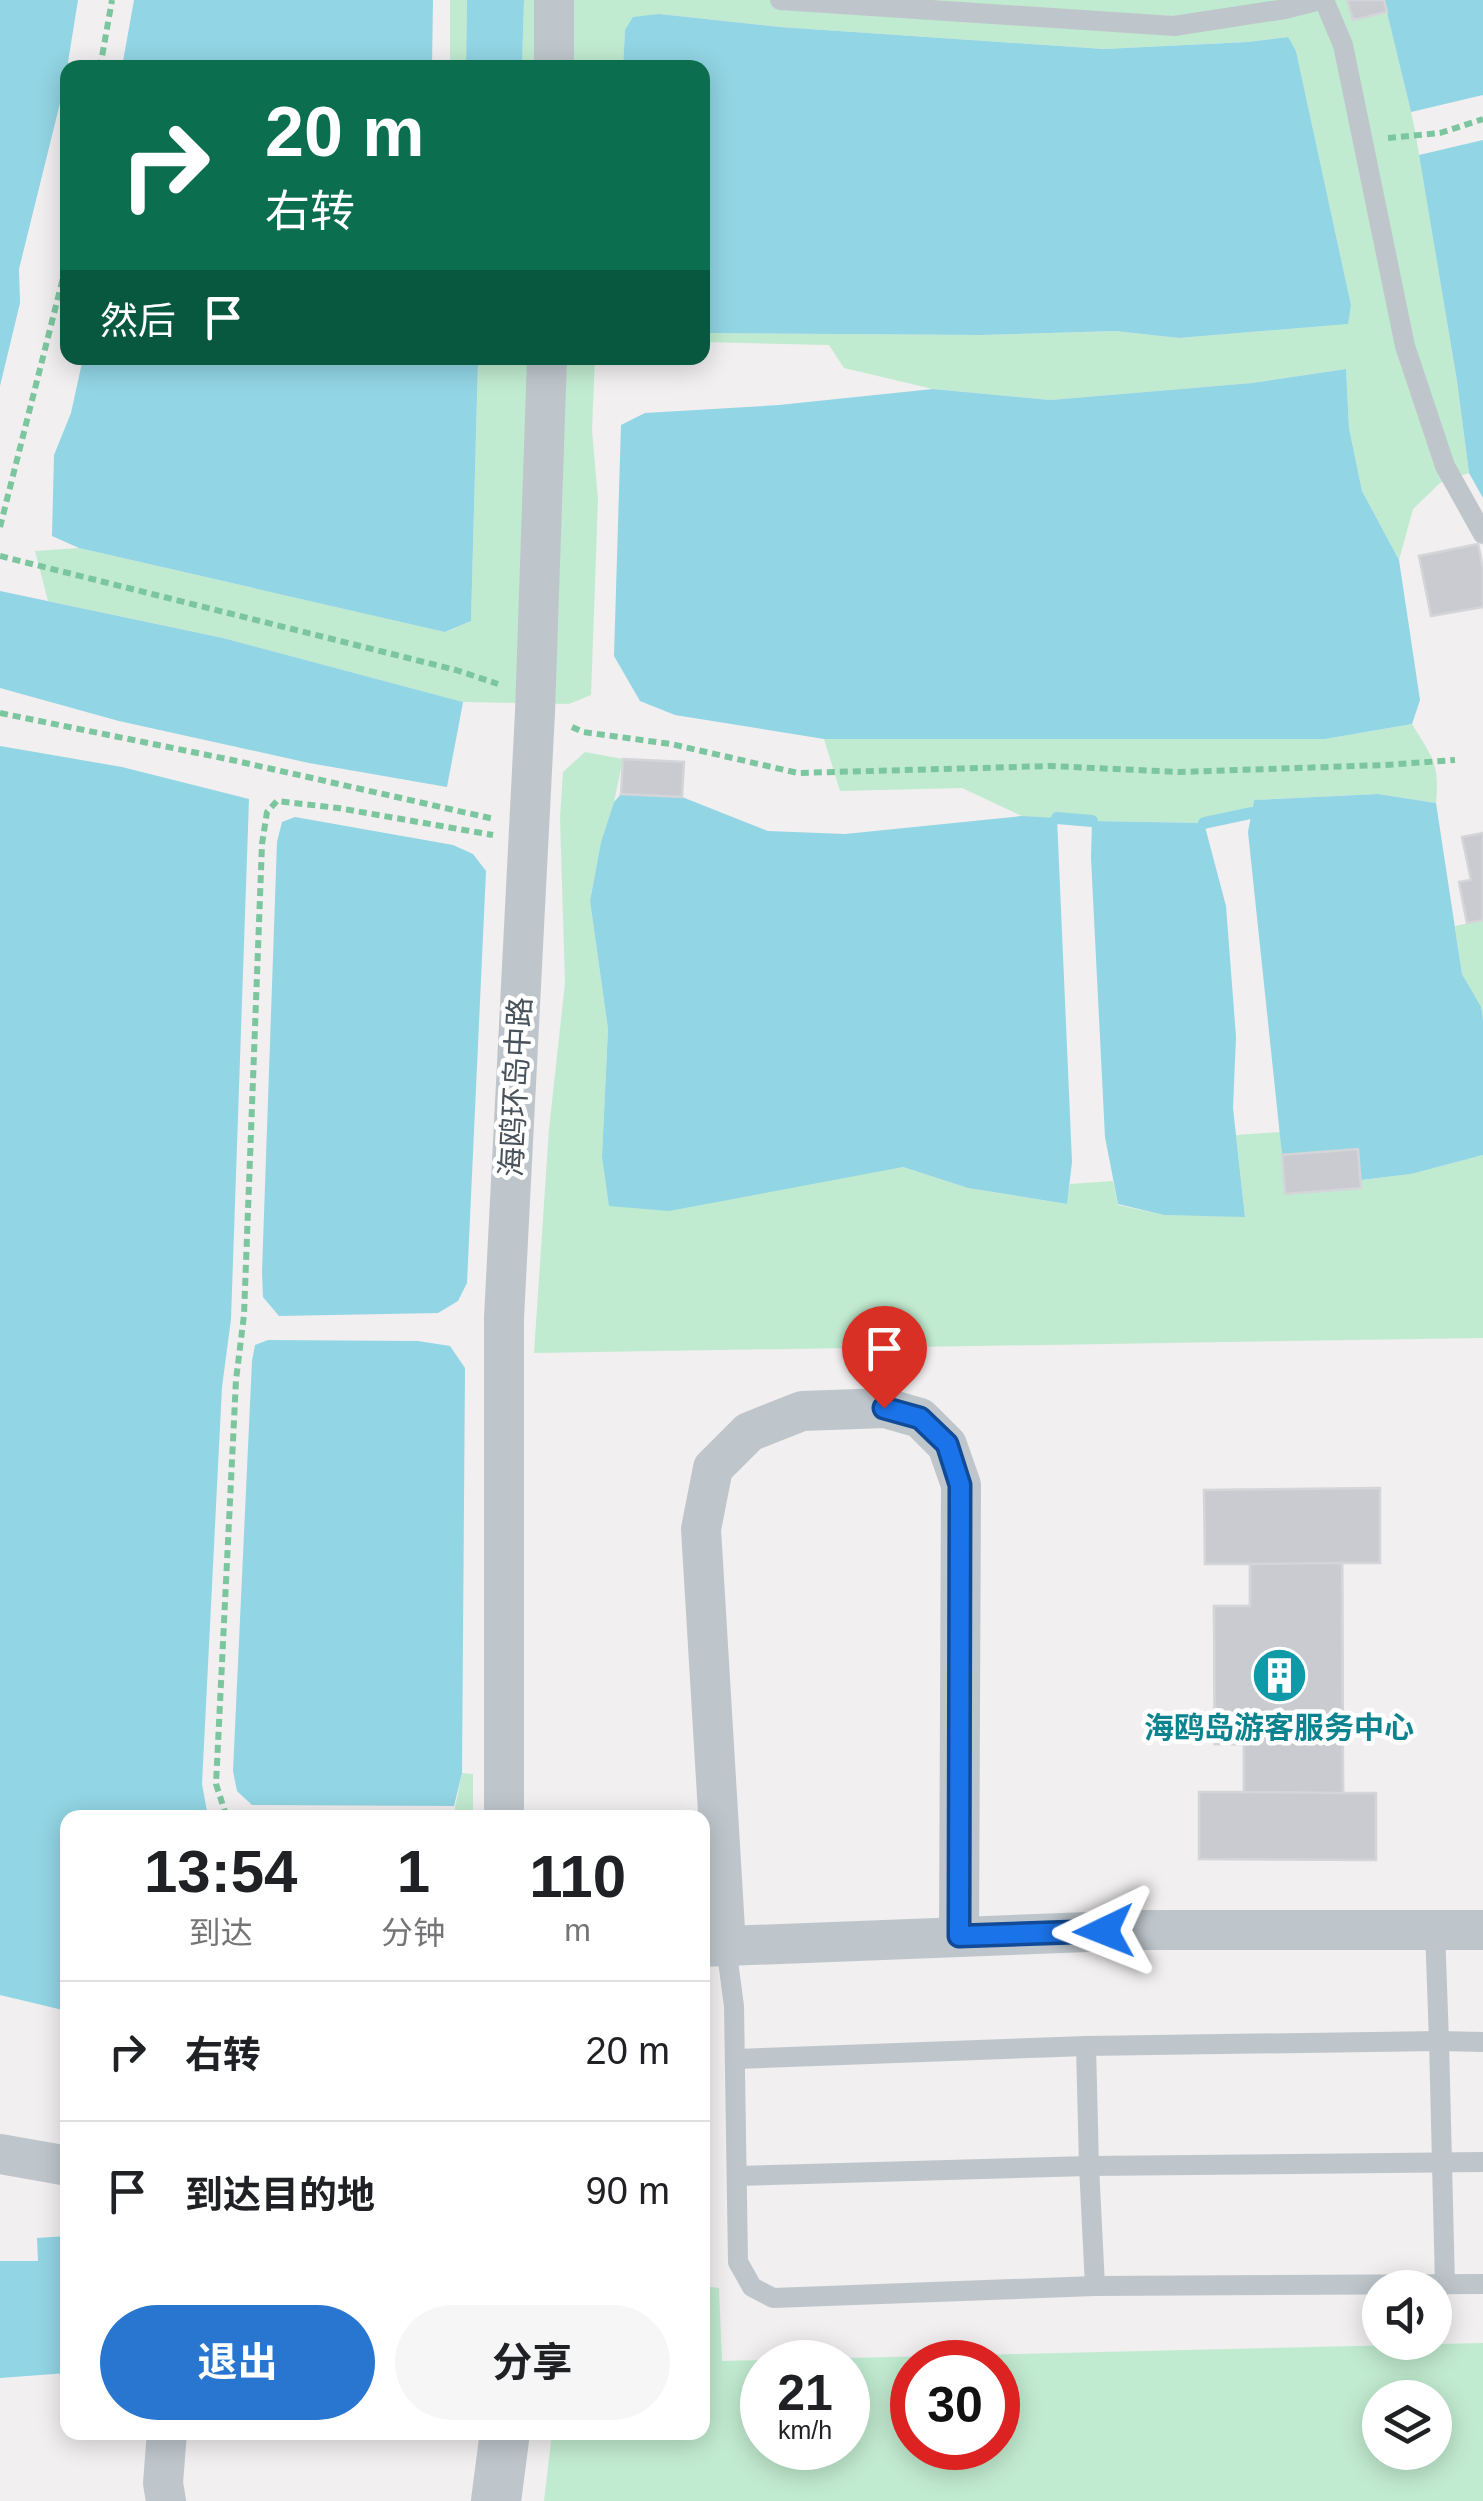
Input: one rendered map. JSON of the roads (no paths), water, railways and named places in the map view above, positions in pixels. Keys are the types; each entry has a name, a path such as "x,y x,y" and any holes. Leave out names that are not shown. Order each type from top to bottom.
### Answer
{"street":[{"path":"554,0 554,60"},
{"name":"海鸥环岛中路","path":"504,1810 504,1318 535,712 547,365"},
{"path":"959,1936 960,1485 947,1444 920,1418 884,1408 802,1411 749,1432 713,1468 702,1529 714,1947 1140,1930 1483,1930"},
{"path":"0,2154 60,2165"},
{"path":"166,2440 166,2501"},
{"path":"496,2501 503,2440"}],"lane":[{"path":"780,0 1174,26 1322,0 1343,46 1405,346 1446,466 1483,534"},
{"path":"1435,1929 1445,2270"},
{"path":"714,1947 734,2006 738,2262 752,2286 773,2298 1096,2286 1362,2285"},
{"path":"736,2059 1086,2046 1483,2042"},
{"path":"1086,2046 1096,2286"},
{"path":"738,2176 1088,2166 1483,2162"},
{"path":"1452,2285 1483,2284"}],"water":[{"path":"0,0 78,0 68,60 60,60 60,103 19,269 20,303 0,386"},
{"path":"134,0 433,0 432,60 123,60"},
{"path":"467,0 524,0 522,60 466,60"},
{"path":"1384,0 1483,0 1483,95 1411,112"},
{"path":"659,14 780,27 1104,49 1288,37 1296,51 1351,305 1348,324 1179,338 1115,331 981,335 710,333 710,60 623,60 625,30 633,17"},
{"path":"1483,140 1483,498 1469,473 1419,155"},
{"path":"81,365 478,365 471,621 445,632 79,548 52,536 54,455 71,413"},
{"path":"1346,369 1349,428 1362,491 1399,560 1420,700 1412,724 1325,739 824,739 675,715 640,701 614,656 621,425 645,413 779,405 933,389 1050,400 1252,383"},
{"path":"0,591 223,638 463,702 447,787 309,763 119,721 0,688"},
{"path":"0,746 122,767 249,799 231,1319 222,1387 202,1784 207,1810 60,1810 60,2009 0,1995"},
{"path":"621,794 682,797 768,831 845,834 1022,816 1057,818 1072,1162 1067,1204 968,1188 903,1167 669,1211 609,1206 602,1156 608,1029 590,901 601,842 614,802"},
{"path":"1378,794 1436,803 1462,974 1481,1007 1483,1020 1483,1155 1411,1174 1361,1180 1358,1149 1282,1155 1248,832 1254,800"},
{"path":"295,817 453,845 473,854 486,871 467,1283 458,1301 438,1313 279,1316 263,1297 277,842 282,822"},
{"path":"1092,821 1204,823 1226,906 1236,1037 1233,1108 1245,1217 1164,1215 1118,1204 1105,1137"},
{"path":"268,1340 418,1341 450,1346 465,1368 462,1773 454,1806 252,1805 237,1791 233,1771 252,1361 255,1345"},
{"path":"60,2236 60,2374 0,2378 0,2261 38,2261 37,2238"}],"waterway":[{"path":"1204,823 1251,813"},
{"path":"1057,818 1092,821"}],"place":[{"name":"海鸥岛游客服务中心","path":"1279,1675"}]}
